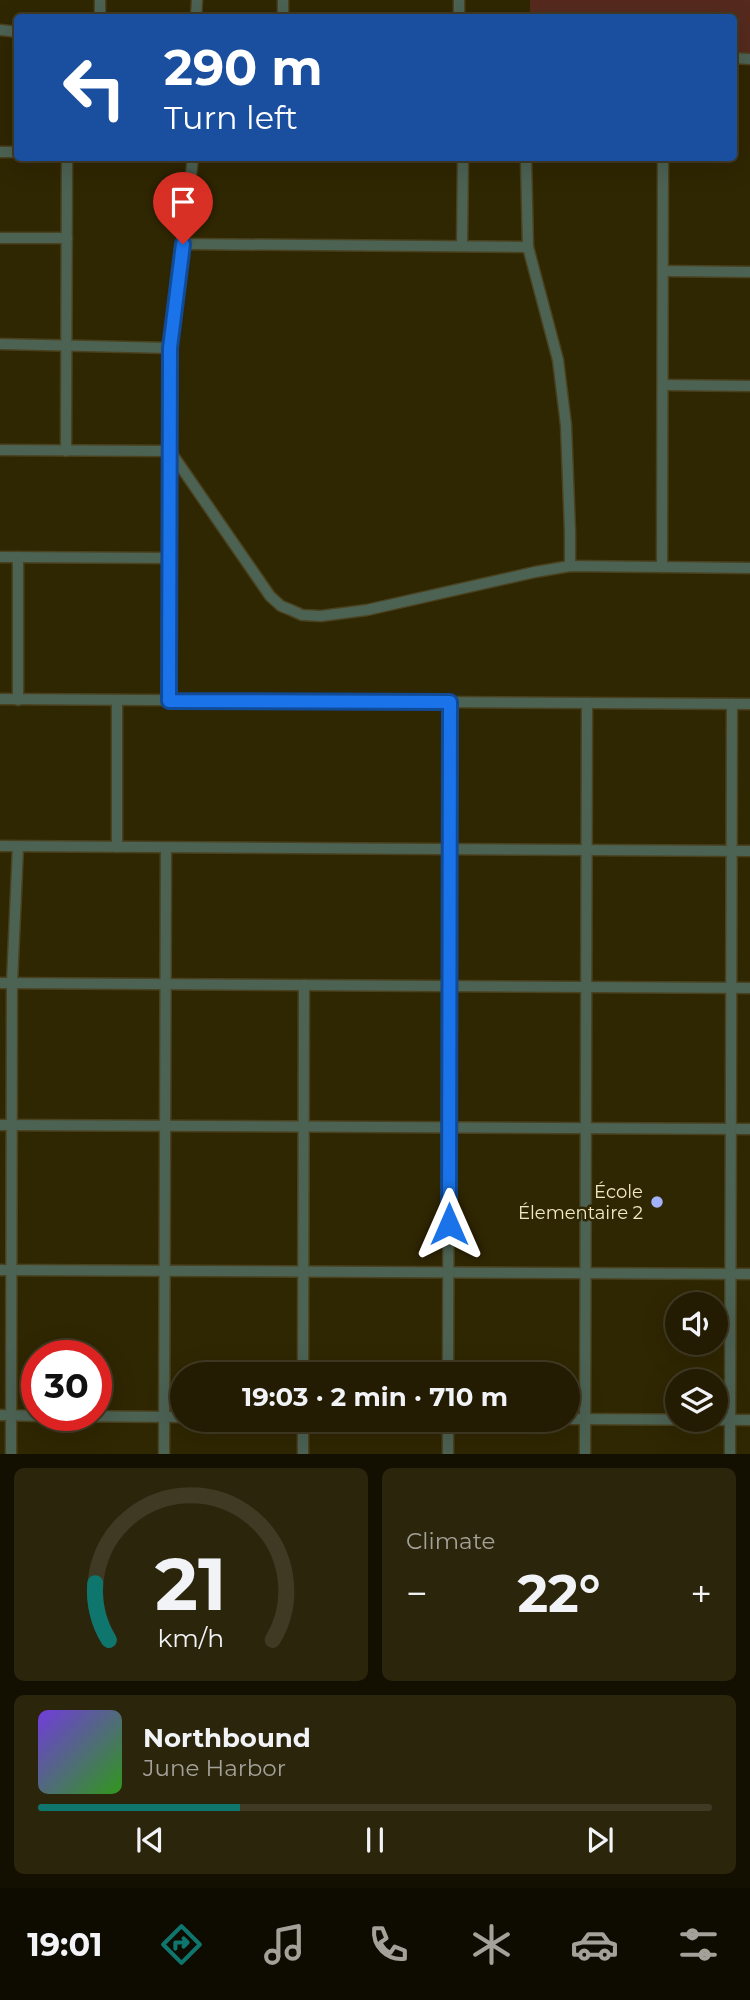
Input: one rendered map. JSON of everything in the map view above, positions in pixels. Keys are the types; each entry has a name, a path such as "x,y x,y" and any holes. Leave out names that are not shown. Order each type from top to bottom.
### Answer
{"street":[{"path":"66,451 67,161"},
{"path":"169,701 170,348 193,161"},
{"path":"463,161 463,246"},
{"path":"526,161 528,247 558,360 566,425 570,566"},
{"path":"662,567 663,161"},
{"path":"0,238 66,238"},
{"path":"183,244 528,247"},
{"path":"663,271 750,272"},
{"path":"0,344 170,348"},
{"path":"663,385 750,386"},
{"path":"0,450 170,451"},
{"path":"170,451 270,596 281,606 302,615 321,616 368,610 570,566 750,568"},
{"path":"0,557 169,558"},
{"path":"18,557 18,700"},
{"path":"0,699 750,704"},
{"path":"117,700 117,847"},
{"path":"448,1362 450,702"},
{"path":"584,1454 587,703"},
{"path":"730,1454 732,704"},
{"path":"0,846 750,851"},
{"path":"11,1454 5,1415 11,1270 12,983 18,846"},
{"path":"164,1454 166,848"},
{"path":"0,983 750,988"},
{"path":"303,1362 304,985"},
{"path":"0,1125 750,1129"},
{"path":"0,1270 750,1274"},
{"path":"112,1416 170,1416"},
{"path":"580,1419 750,1420"},
{"path":"303,1432 303,1454"},
{"path":"448,1432 448,1454"}],"shaded area":[{"path":"530,0 750,0 750,54 737,54 737,14 530,14"}],"place":[{"name":"École Élementaire 2","path":"657,1202"}],"route":[{"path":"183,244 170,348 169,701 450,702 449,1224"}]}
